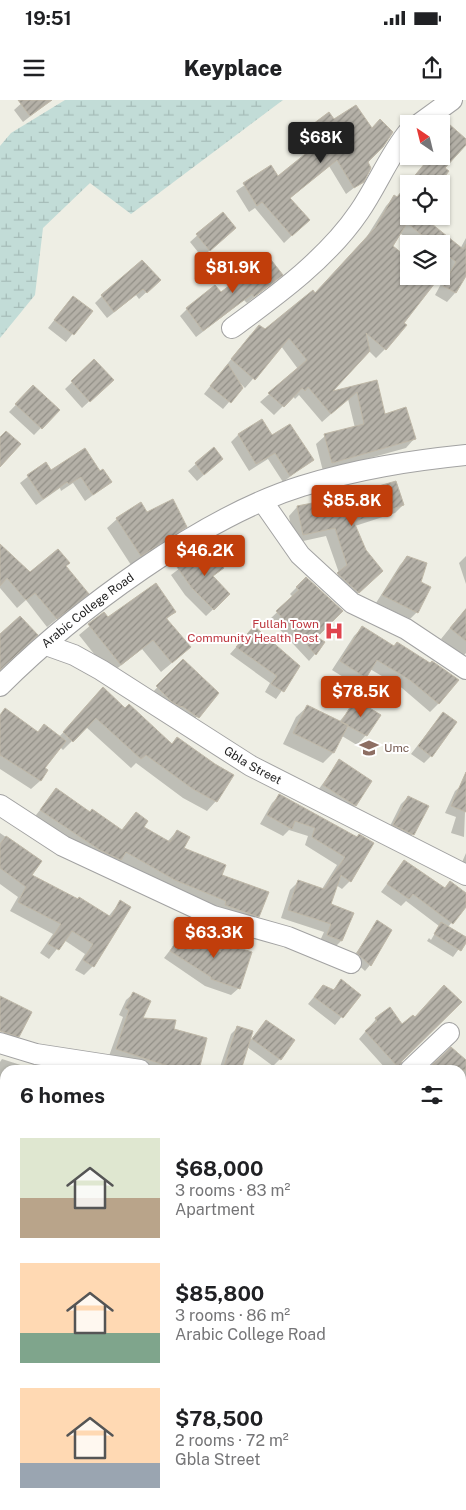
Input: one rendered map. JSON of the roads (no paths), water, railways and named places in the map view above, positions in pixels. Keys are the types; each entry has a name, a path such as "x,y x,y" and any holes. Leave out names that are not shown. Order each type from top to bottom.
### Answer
{"street":[{"path":"431,115 452,100"},
{"path":"232,328 283,290 339,236 358,214 400,142"},
{"name":"Arabic College Road","path":"0,686 105,597 225,518 300,487 384,465 466,455"},
{"path":"263,502 300,555 352,603 406,629 466,669"},
{"name":"Gbla Street","path":"46,646 74,654 102,670 251,766 466,875"},
{"path":"0,805 63,846 205,912 288,937 351,963"},
{"path":"415,1065 450,1033"},
{"path":"0,1043 12,1049 36,1054 108,1065"}],"place":[{"name":"Fullah Town Community Health Post","path":"334,631"},
{"name":"Umc","path":"369,748"}]}
